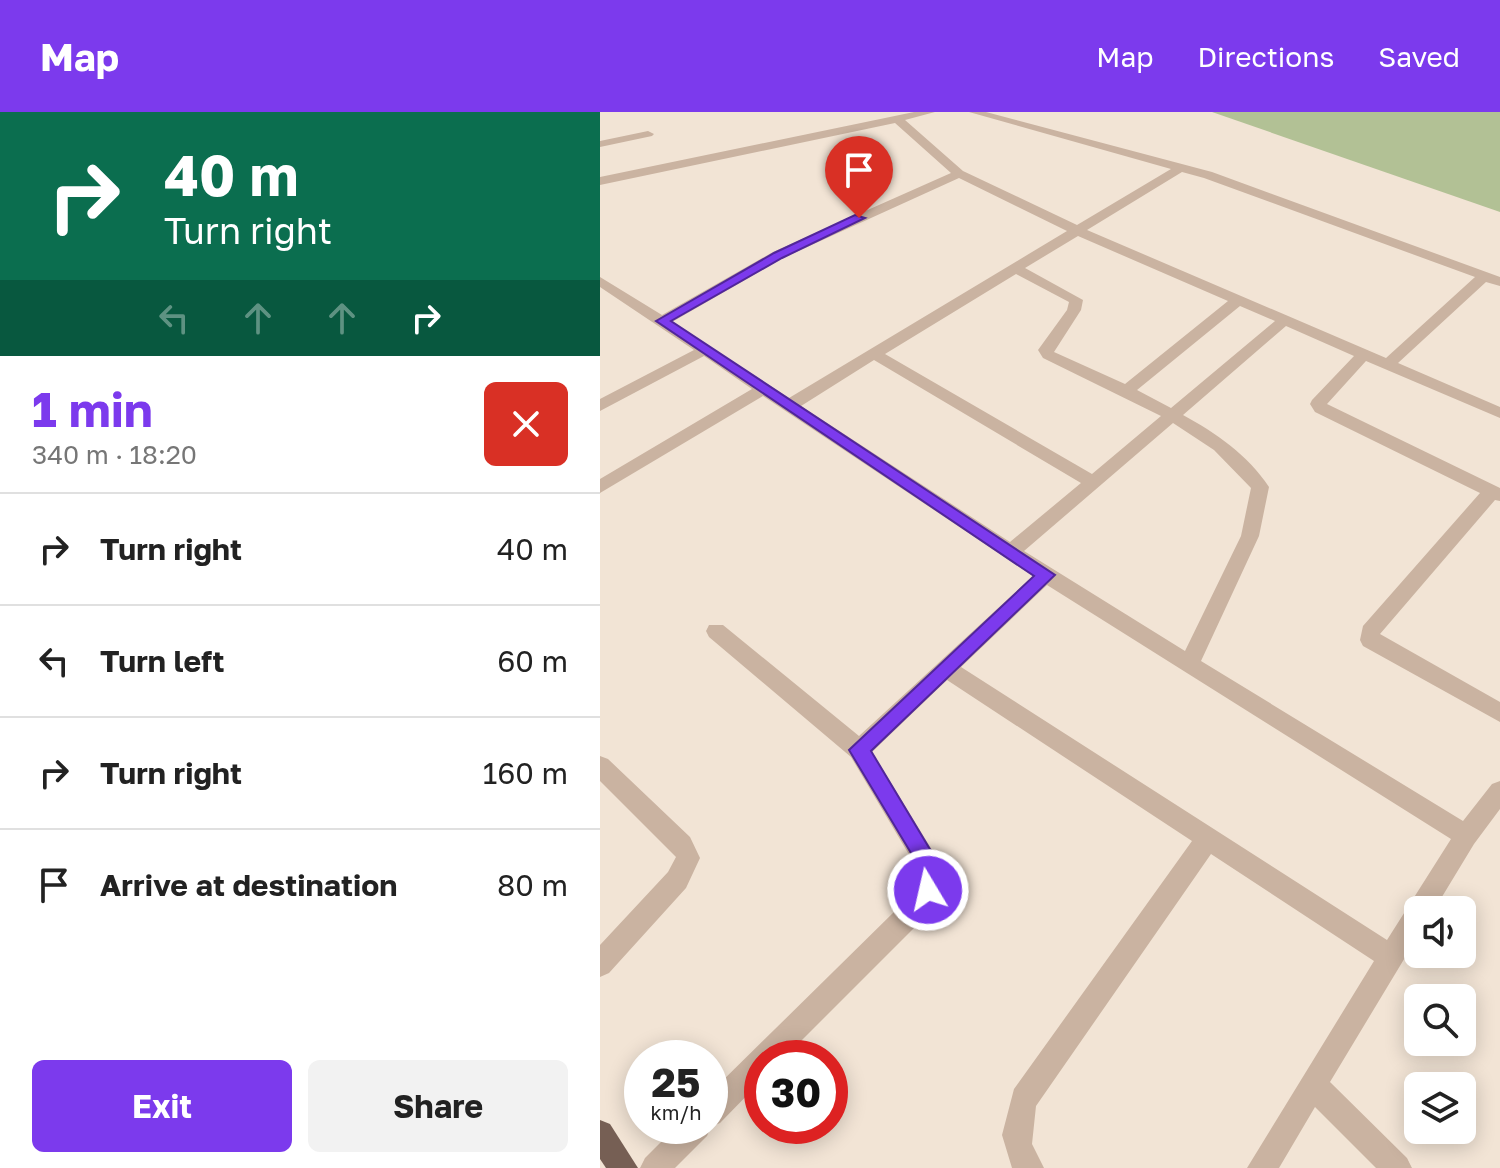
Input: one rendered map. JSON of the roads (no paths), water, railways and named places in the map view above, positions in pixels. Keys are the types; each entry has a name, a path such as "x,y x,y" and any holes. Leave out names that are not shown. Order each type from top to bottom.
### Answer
{"main road":[{"path":"600,1134 623,1168"}],"street":[{"path":"600,181 930,112"},
{"path":"974,112 1256,191 1500,282"},
{"path":"895,117 959,174 1076,230 1500,413"},
{"path":"600,144 648,134"},
{"path":"790,405 1180,168"},
{"path":"662,321 778,255 959,174"},
{"path":"1013,267 1076,300 1078,305 1045,350 1048,355 1174,416 1248,469 1260,487 1250,536 1189,664"},
{"path":"1390,363 1484,276"},
{"path":"600,281 1046,575 1466,836"},
{"path":"1125,392 1238,300"},
{"path":"1011,552 1285,320"},
{"path":"600,406 704,350"},
{"path":"1365,353 1318,404 1321,408 1496,493 1370,632 1370,640 1500,713"},
{"path":"874,354 1094,483"},
{"path":"600,487 763,389"},
{"path":"859,750 948,670 1046,575"},
{"path":"716,631 859,750 932,871 928,890 905,919 784,1040"},
{"path":"948,670 1391,957"},
{"path":"600,766 682,845 688,858 677,880 600,964"},
{"path":"1429,896 1466,836 1500,791"},
{"path":"1029,1168 1021,1159 1015,1128 1024,1099 1208,839"},
{"path":"1262,1168 1404,936"},
{"path":"728,1095 744,1080"},
{"path":"1313,1085 1397,1168"},
{"path":"655,1168 679,1144"}]}
